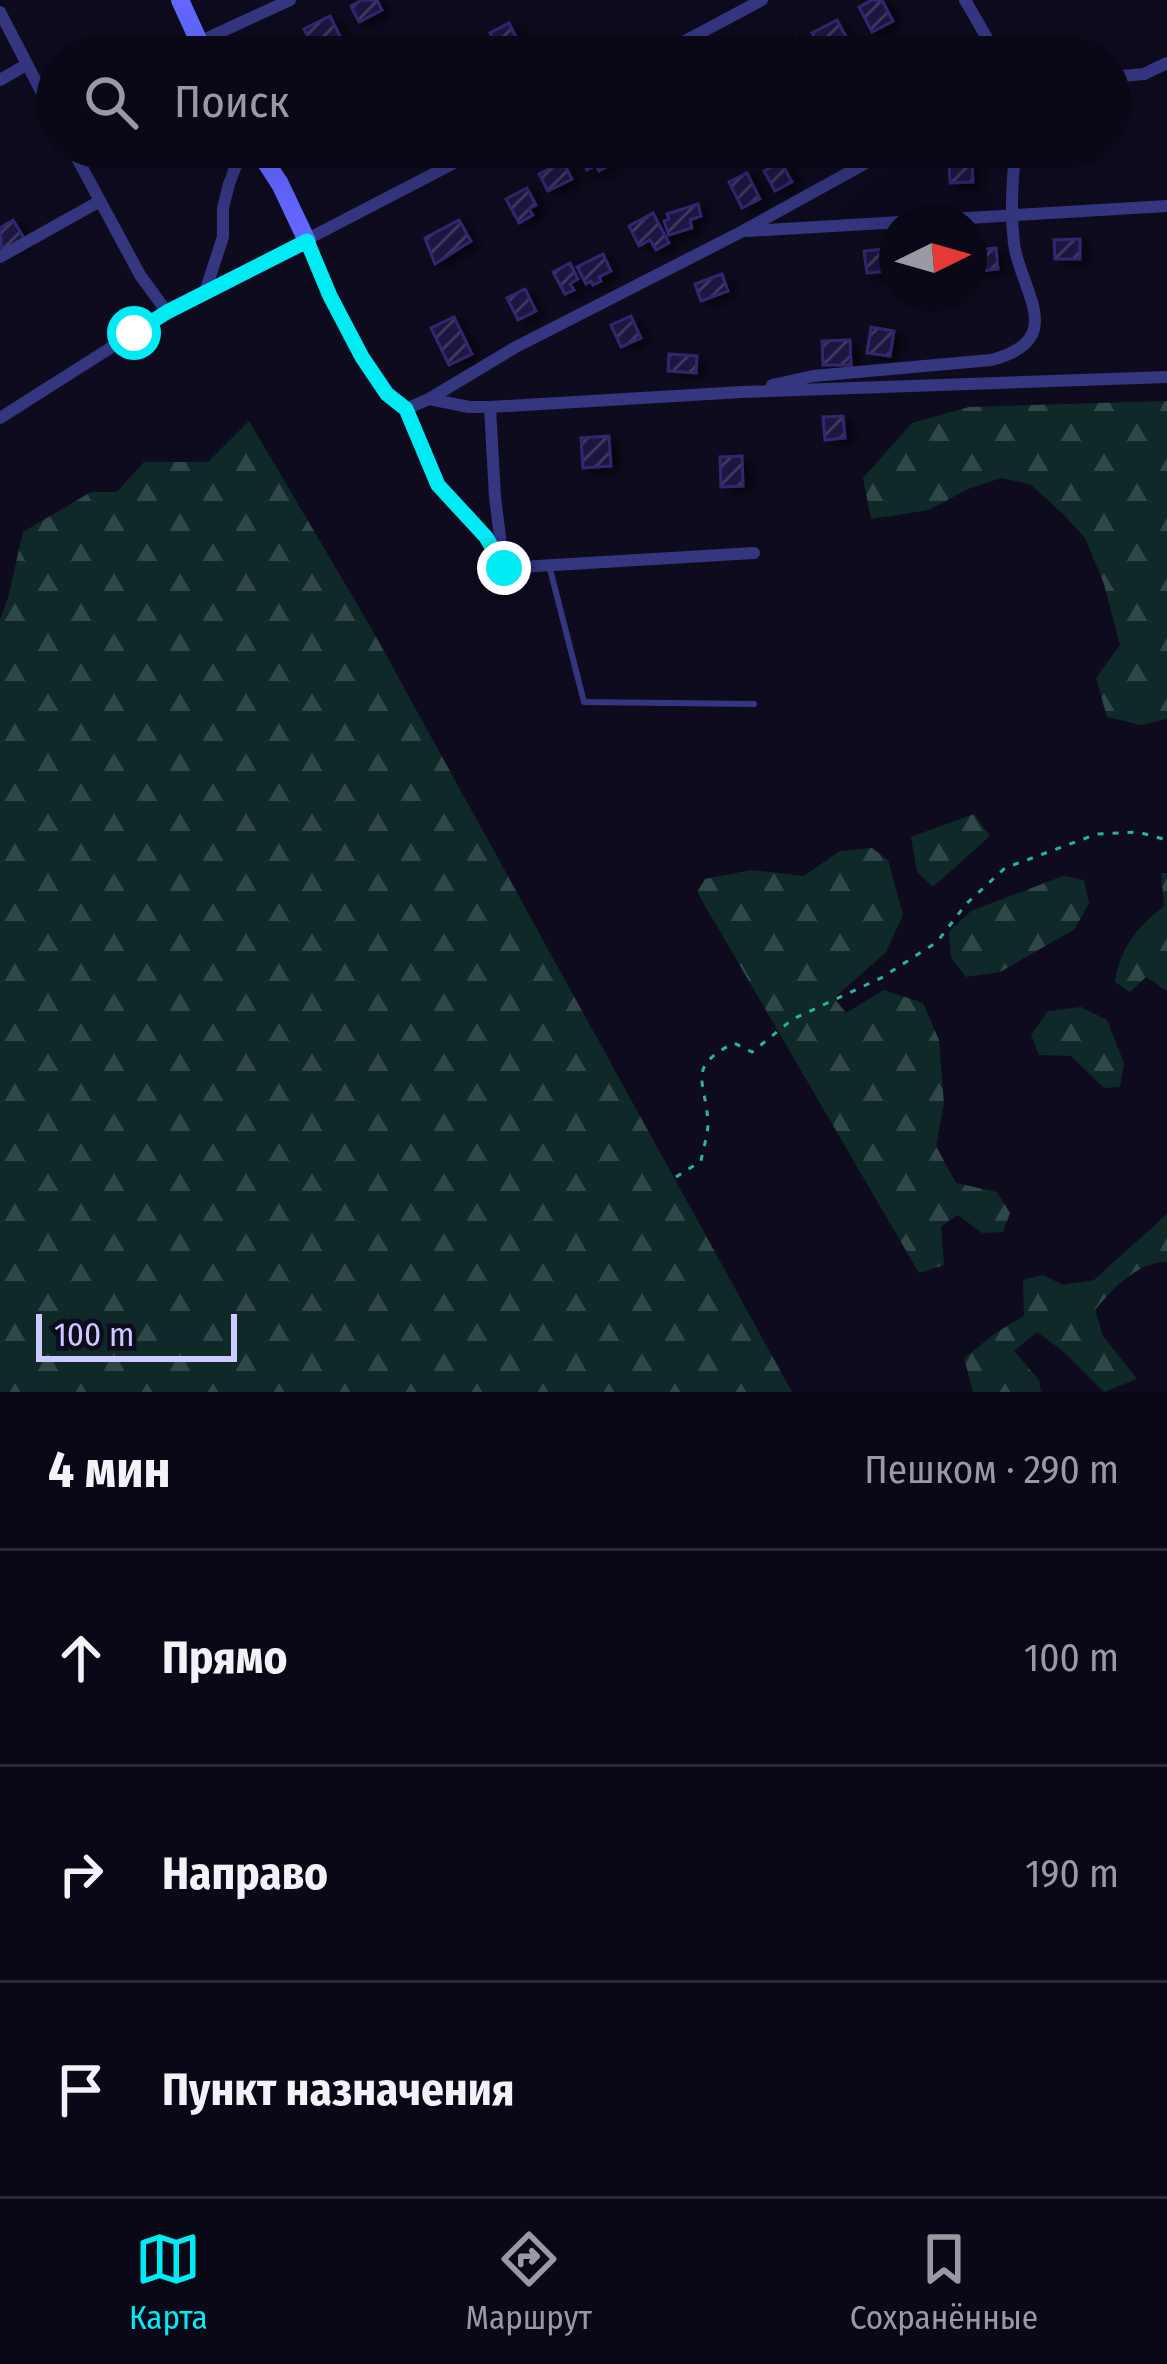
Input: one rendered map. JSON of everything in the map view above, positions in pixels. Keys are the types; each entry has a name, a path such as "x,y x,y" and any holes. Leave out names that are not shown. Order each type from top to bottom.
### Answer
{"street":[{"path":"180,0 196,36"},
{"path":"227,36 290,0"},
{"path":"964,0 985,36"},
{"path":"693,36 756,1"},
{"path":"0,12 36,83"},
{"path":"1131,75 1167,63"},
{"path":"0,80 26,65"},
{"path":"82,168 140,274 167,312"},
{"path":"205,293 223,237 223,208 235,168"},
{"path":"270,168 362,357 387,394 406,409 438,485 486,537 504,568"},
{"path":"0,418 167,312 445,168"},
{"path":"406,409 857,168"},
{"path":"742,392 812,376 991,360 1011,355 1025,344 1035,326 1036,308 1018,268 1011,214 1014,168"},
{"path":"0,257 100,201"},
{"path":"741,232 1167,206"},
{"path":"429,399 490,407 742,392 1167,377"},
{"path":"490,407 504,568"},
{"path":"504,568 754,554"}],"lane":[{"path":"549,565 584,702 754,704"}],"path":[{"path":"676,1177 701,1161 708,1125 700,1079 711,1055 734,1043 752,1052 793,1019 881,979 938,942 966,904 1005,868 1097,834 1138,832 1167,840"}],"green space":[{"path":"1167,401 1167,719 1141,725 1107,717 1096,678 1120,645 1104,584 1085,538 1030,484 1001,478 929,510 871,519 863,478 912,423 969,407"},
{"path":"249,421 370,626 792,1392 0,1392 0,619 23,532 91,492 117,492 144,462 208,462"},
{"path":"974,814 990,836 933,887 917,872 911,837"},
{"path":"872,848 888,860 903,915 886,952 834,998 846,1013 884,990 923,1003 939,1040 944,1104 936,1146 956,1183 997,1192 1010,1213 1003,1232 982,1233 958,1215 941,1226 944,1265 919,1273 697,892 705,879 751,870 804,876 840,851"},
{"path":"1161,873 1167,873 1167,991 1146,977 1130,992 1115,982 1117,970 1131,939 1164,906"},
{"path":"1063,876 1084,880 1089,903 1075,929 1000,972 966,977 951,957 949,932 971,911"},
{"path":"1081,1007 1107,1020 1124,1063 1120,1087 1104,1088 1071,1056 1039,1055 1031,1035 1048,1011"},
{"path":"1167,1214 1167,1262 1136,1271 1095,1310 1103,1336 1137,1379 1104,1392 1037,1332 1014,1351 1039,1380 1041,1392 973,1392 964,1358 1024,1316 1023,1280 1043,1275 1063,1285 1094,1280"}],"building":[{"path":"377,0 382,10 359,22 351,6"},
{"path":"882,0 893,21 872,32 859,7"},
{"path":"330,16 340,36 308,36 304,29"},
{"path":"837,20 846,36 814,36"},
{"path":"509,23 516,36 491,36"},
{"path":"566,168 572,179 548,191 539,174"},
{"path":"784,168 792,182 775,191 764,171"},
{"path":"949,168 972,168 973,182 950,183"},
{"path":"747,173 760,199 742,208 729,182"},
{"path":"527,188 536,205 529,209 533,215 519,223 506,199"},
{"path":"698,204 701,216 690,220 692,228 669,235 664,221 669,219 667,214"},
{"path":"653,213 669,243 656,250 650,240 639,246 629,226"},
{"path":"13,220 24,238 2,252 0,228"},
{"path":"459,220 471,241 435,264 425,238"},
{"path":"1080,239 1080,259 1055,259 1054,240"},
{"path":"996,248 998,269 987,270 987,249"},
{"path":"879,250 879,272 867,273 864,251"},
{"path":"603,254 611,271 599,277 601,281 586,284 577,267"},
{"path":"570,263 578,279 570,284 574,290 565,294 553,272"},
{"path":"722,274 728,291 701,301 695,284"},
{"path":"525,289 536,311 518,320 507,298"},
{"path":"631,316 641,338 621,347 611,325"},
{"path":"454,317 472,354 449,365 431,328"},
{"path":"871,327 894,331 890,356 867,353"},
{"path":"850,340 851,365 823,365 822,341"},
{"path":"669,354 697,356 696,373 668,371"},
{"path":"843,416 845,438 825,440 823,417"},
{"path":"609,436 611,466 583,468 581,438"},
{"path":"742,456 743,486 721,487 720,457"}],"route":[{"path":"134,333 307,241 362,357 387,394 406,409 438,485 486,537 504,568"}]}
